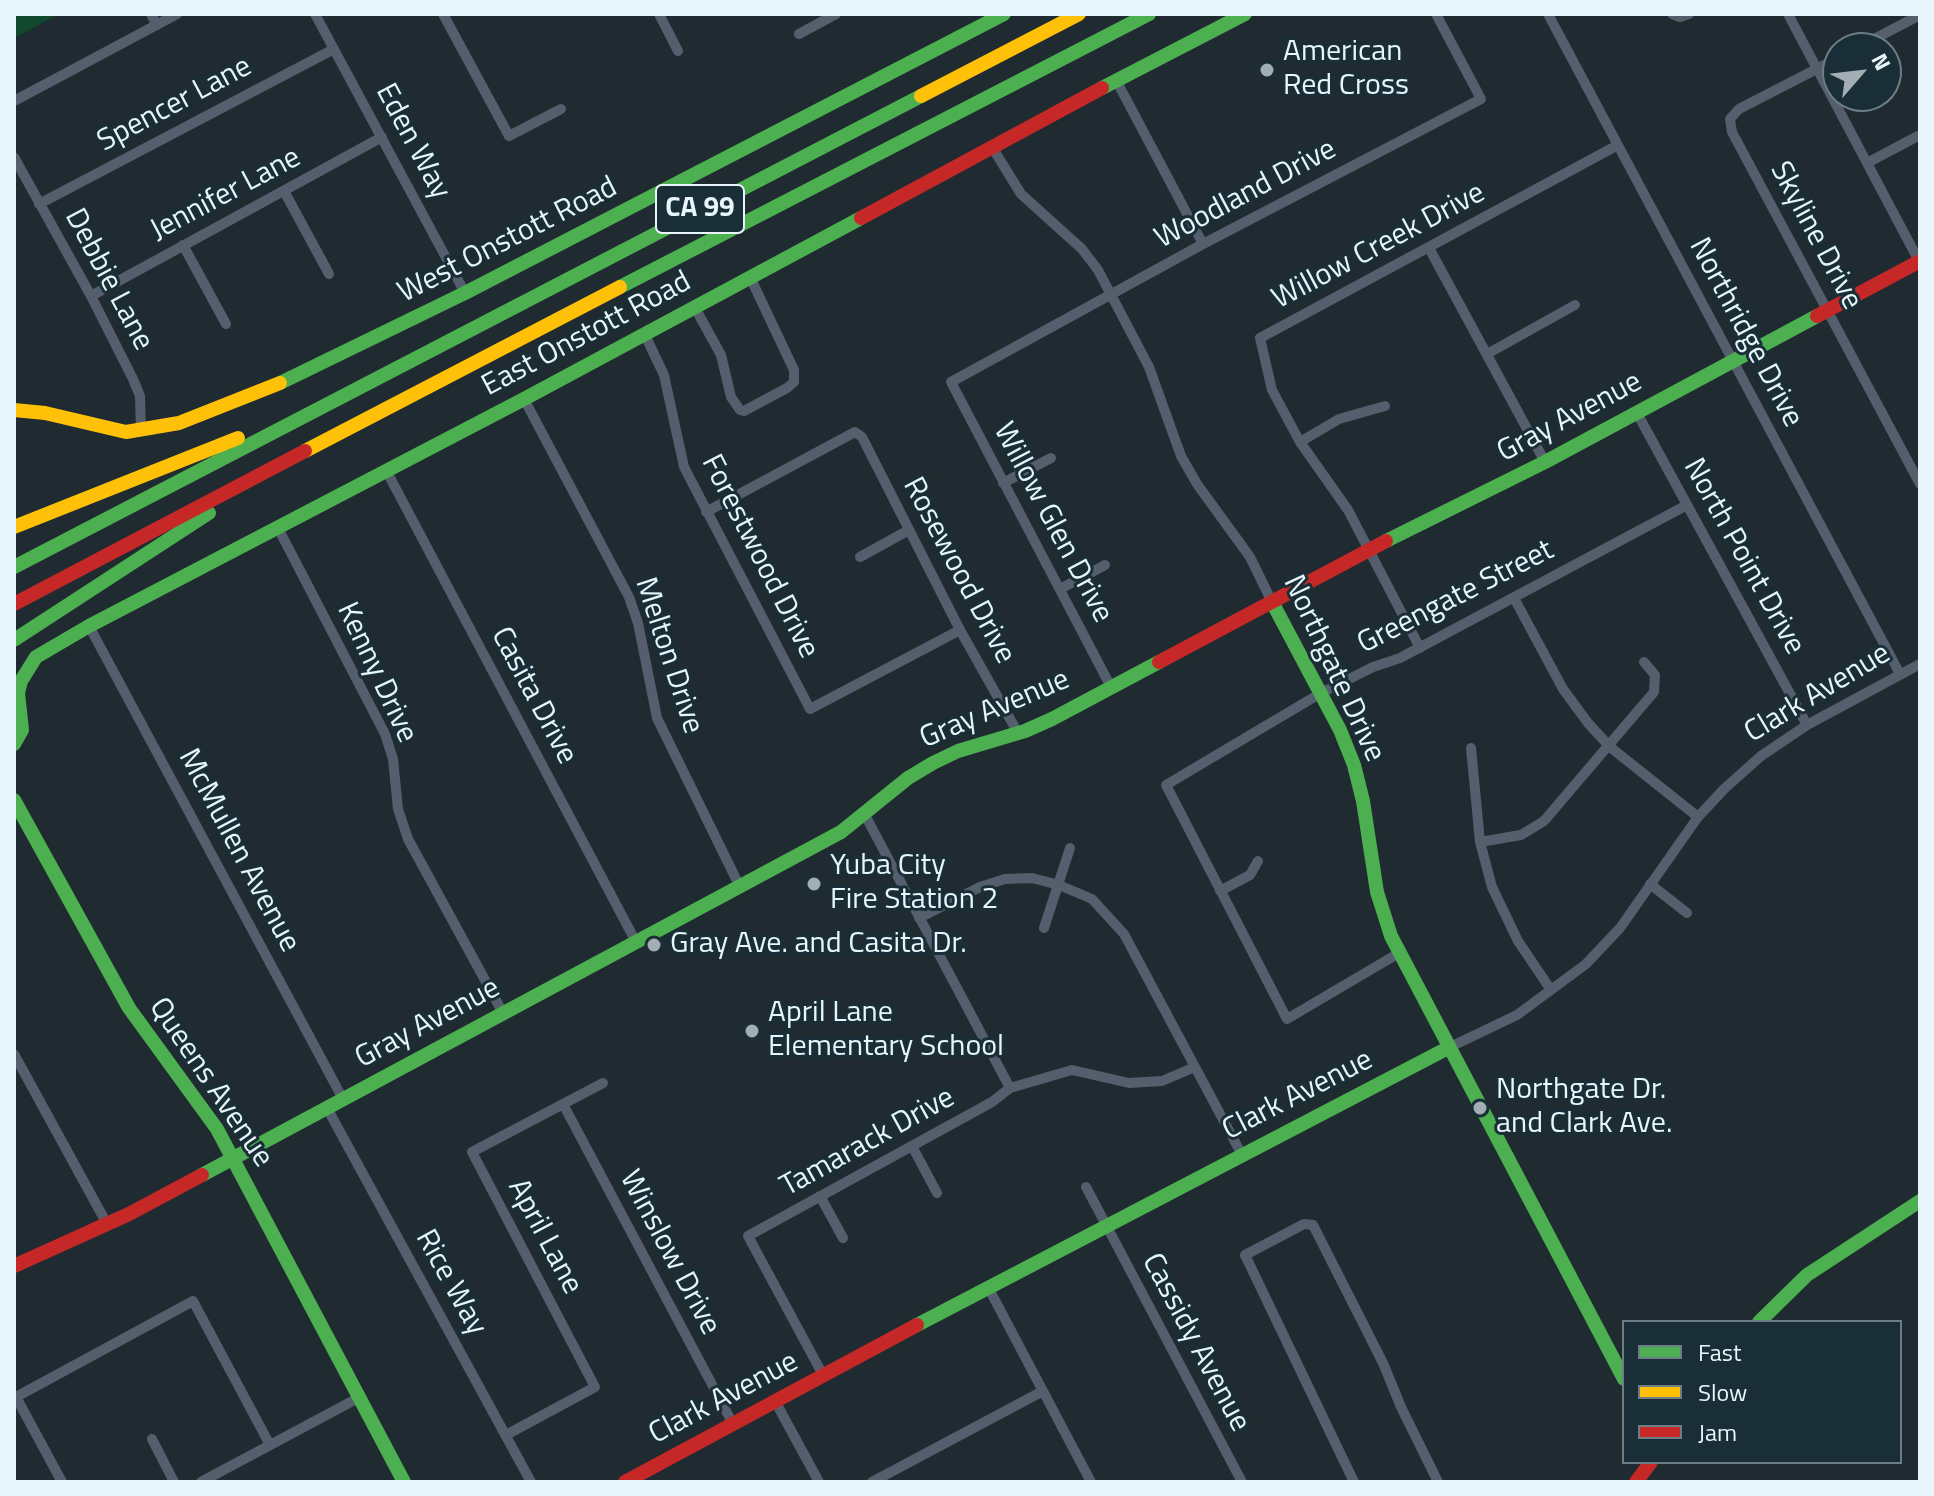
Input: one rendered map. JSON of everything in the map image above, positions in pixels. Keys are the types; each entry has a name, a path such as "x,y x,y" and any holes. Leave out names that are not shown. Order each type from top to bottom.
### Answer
{"main road":[{"name":"CA 99","path":"14,567 1079,14"},
{"name":"CA 99","path":"14,604 437,381 1149,14"},
{"name":"East Onstott Road","path":"14,744 22,730 18,693 26,670 36,657 89,626 387,472 1116,80 1245,14"},
{"name":"West Onstott Road","path":"14,410 45,413 107,430 141,431 179,423 275,387 465,293 1002,15"},
{"name":"Gray Avenue","path":"14,1266 107,1224 233,1158 832,837 865,815 896,787 933,763 958,751 1052,719 1920,262"},
{"path":"14,640 222,505 437,381"},
{"path":"14,527 322,405"},
{"name":"Northgate Drive","path":"1272,602 1321,693 1354,765 1363,801 1377,892 1399,953 1622,1375"},
{"name":"Queens Avenue","path":"14,800 129,1008 217,1129 404,1482"},
{"name":"Clark Avenue","path":"625,1482 988,1287 1448,1048"},
{"path":"1761,1320 1807,1275 1920,1201"},
{"path":"1636,1482 1650,1464"}],"street":[{"path":"151,14 157,25"},
{"path":"14,101 177,14"},
{"name":"Eden Way","path":"315,14 465,293"},
{"path":"443,14 509,136 561,109"},
{"path":"659,14 678,51"},
{"path":"799,34 836,14"},
{"name":"Woodland Drive","path":"951,382 1203,244 1481,99 1436,14"},
{"name":"Northridge Drive","path":"1548,14 1900,674"},
{"path":"1788,14 1920,262"},
{"path":"1888,32 1920,15"},
{"name":"Spencer Lane","path":"39,204 334,49"},
{"name":"Skyline Drive","path":"1822,66 1739,109 1730,119 1732,132 1920,484"},
{"path":"1116,80 1203,244"},
{"path":"1867,163 1918,136"},
{"name":"Jennifer Lane","path":"91,296 382,137"},
{"name":"Willow Creek Drive","path":"1420,648 1348,510 1300,442 1272,390 1260,338 1618,145"},
{"name":"Northgate Drive","path":"992,147 1021,194 1082,249 1098,270 1149,367 1181,456 1197,484 1250,557 1272,602"},
{"name":"Debbie Lane","path":"14,157 91,296 140,396 141,431"},
{"path":"284,191 329,274"},
{"path":"183,245 226,324"},
{"path":"1429,248 1545,462"},
{"path":"694,306 721,355 731,397 744,411 794,382 794,370 750,277"},
{"path":"1487,354 1575,305"},
{"name":"Forestwood Drive","path":"644,333 664,375 684,467 810,709 960,630"},
{"name":"Willow Glen Drive","path":"951,382 1111,687"},
{"name":"Melton Drive","path":"524,399 629,597 638,623 657,718 740,887"},
{"path":"1300,442 1339,419 1385,406"},
{"name":"North Point Drive","path":"1637,413 1807,725"},
{"name":"Rosewood Drive","path":"706,512 855,432 862,437 960,630 1018,733"},
{"path":"1003,483 1051,458"},
{"name":"Casita Drive","path":"387,472 636,942"},
{"name":"Greengate Street","path":"1220,891 1166,785 1321,693 1420,648 1687,505"},
{"name":"Kenny Drive","path":"278,528 385,734 393,759 398,809 408,839 503,1013"},
{"path":"860,557 909,530"},
{"path":"1060,589 1105,565"},
{"path":"1514,598 1563,689 1588,723 1610,747 1698,817"},
{"name":"McMullen Avenue","path":"89,626 343,1099"},
{"path":"1480,842 1521,835 1544,821 1654,692 1655,675 1644,662"},
{"name":"Clark Avenue","path":"1448,1048 1517,1015 1586,964 1620,928 1698,817 1761,756 1807,725 1920,664"},
{"path":"1471,748 1480,842 1492,887 1518,941 1551,990"},
{"path":"865,815 1010,1088"},
{"path":"1044,928 1070,848"},
{"path":"1258,861 1250,875 1220,891 1287,1019 1399,953"},
{"path":"919,918 980,887 1005,879 1032,878 1092,899 1124,934 1242,1155"},
{"path":"1650,884 1687,913"},
{"path":"14,1054 107,1224"},
{"name":"Tamarack Drive","path":"823,1375 748,1236 992,1102 1010,1088 1072,1070 1129,1083 1162,1081 1195,1067"},
{"name":"April Lane","path":"506,1435 595,1387 472,1152 603,1083"},
{"name":"Winslow Drive","path":"563,1104 733,1424"},
{"name":"Rice Way","path":"327,1108 531,1482"},
{"path":"912,1146 937,1193"},
{"name":"Cassidy Avenue","path":"1086,1187 1242,1482"},
{"path":"820,1196 843,1238"},
{"path":"1354,1482 1245,1255 1304,1224 1313,1225 1383,1363 1438,1482"},
{"path":"988,1287 1091,1482"},
{"path":"62,1482 16,1397 193,1301 270,1445"},
{"path":"872,1482 1043,1391"},
{"path":"201,1482 360,1397"},
{"path":"775,1401 819,1482"},
{"path":"152,1439 174,1482"}],"green space":[{"path":"14,14 59,14 14,38"}],"traffic: fast":[{"path":"280,383 465,293 1004,14"},
{"path":"620,287 1149,14"},
{"path":"1102,88 1245,14"},
{"path":"14,567 921,96"},
{"path":"14,744 22,730 18,693 21,681 36,657 89,626 524,399 861,218"},
{"path":"1386,541 1545,462 1817,316"},
{"path":"14,640 209,513"},
{"path":"1272,602 1340,730 1354,765 1363,801 1377,892 1391,936 1622,1375"},
{"path":"202,1175 841,832 908,778 933,763 958,751 1025,731 1052,719 1159,662"},
{"path":"14,800 129,1008 217,1129 404,1482"},
{"path":"917,1325 1448,1048"},
{"path":"1761,1320 1807,1275 1920,1201"}],"traffic: slow":[{"path":"921,96 1079,14"},
{"path":"305,451 620,287"},
{"path":"14,410 45,413 126,432 179,423 280,383"},
{"path":"14,527 238,438"}],"traffic: jam":[{"path":"861,218 1102,88"},
{"path":"1817,316 1920,261"},
{"path":"14,604 305,451"},
{"path":"1159,662 1386,541"},
{"path":"14,1266 129,1214 202,1175"},
{"path":"625,1482 917,1325"},
{"path":"1636,1482 1650,1464"}],"place":[{"name":"American Red Cross","path":"1267,70"},
{"name":"Yuba City Fire Station 2","path":"814,884"},
{"name":"Gray Ave. and Casita Dr.","path":"654,945"},
{"name":"April Lane Elementary School","path":"752,1031"},
{"name":"Northgate Dr. and Clark Ave.","path":"1480,1108"}]}
